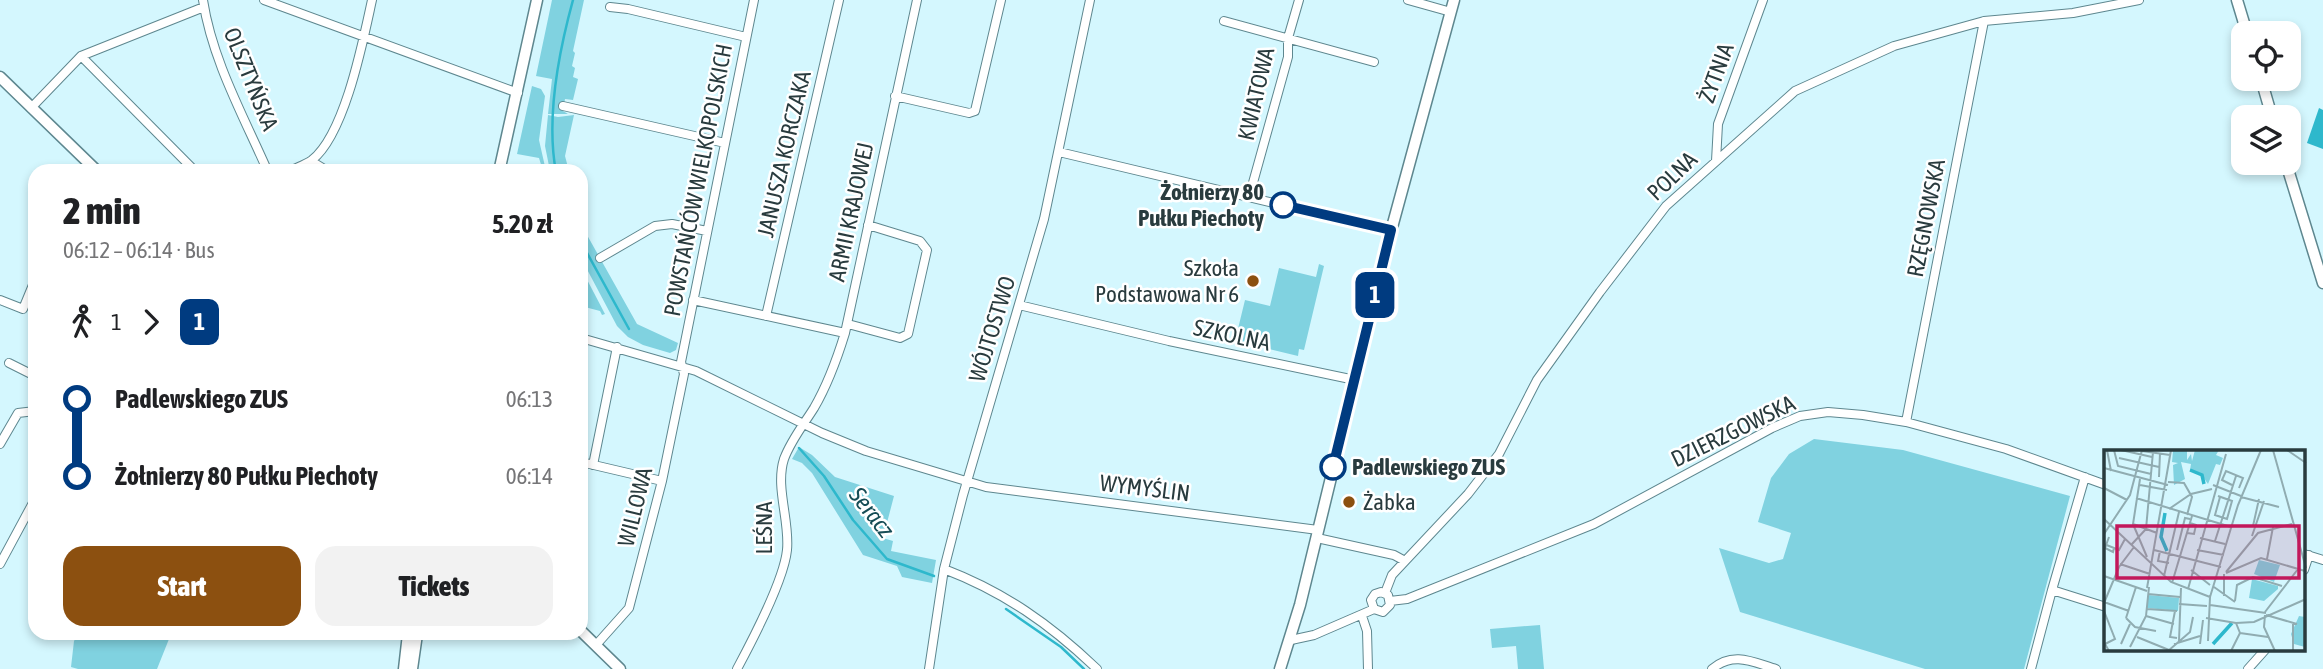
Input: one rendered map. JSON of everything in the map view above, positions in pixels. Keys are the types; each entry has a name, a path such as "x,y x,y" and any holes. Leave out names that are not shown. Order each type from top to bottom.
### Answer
{"street":[{"path":"264,0 364,39 518,93"},
{"path":"303,164 325,146 336,129 364,39 372,0"},
{"path":"501,164 537,0"},
{"name":"POWSTAŃCÓW WIELKOPOLSKICH","path":"684,366 681,362 754,0"},
{"name":"JANUSZA KORCZAKA","path":"765,316 839,0"},
{"name":"ARMII KRAJOWEJ","path":"802,424 813,411 830,379 846,329 917,0"},
{"path":"895,96 970,113 975,111 1001,0"},
{"name":"WÓJTOSTWO","path":"929,669 944,569 1044,219 1090,0"},
{"name":"KWIATOWA","path":"1249,197 1288,57 1288,38 1299,0"},
{"path":"1408,0 1451,12"},
{"path":"1280,669 1291,639 1391,230 1454,0"},
{"name":"ŻYTNIA","path":"1716,161 1718,124 1763,0"},
{"name":"POLNA","path":"1385,593 1392,575 1468,494 1499,454 1537,380 1661,212 1795,91 1894,46 1984,21 2073,13 2139,0"},
{"path":"2237,0 2243,21"},
{"path":"32,108 81,56 203,4"},
{"name":"OLSZTYŃSKA","path":"203,4 227,79 264,164"},
{"path":"610,8 628,9 746,37"},
{"name":"RZĘGNOWSKA","path":"1906,422 1984,21"},
{"path":"1224,22 1374,62"},
{"path":"81,56 188,164"},
{"path":"0,77 90,164"},
{"path":"563,106 725,143"},
{"path":"1059,152 1391,230"},
{"path":"311,160 317,164"},
{"path":"2290,175 2323,283"},
{"path":"600,258 655,226 672,224 707,231"},
{"path":"693,300 765,316 900,338 908,334 927,250 920,241 868,225"},
{"path":"0,300 23,309 28,297"},
{"name":"SZKOLNA","path":"1019,305 1169,341 1355,380"},
{"name":"WYMYŚLIN","path":"588,340 684,366 802,424 866,451 967,482 986,487 1318,534 1394,555 1405,562"},
{"path":"593,465 617,347"},
{"path":"9,363 28,372"},
{"name":"WILLOWA","path":"596,645 629,608 662,481 684,366"},
{"path":"0,444 18,414 28,412"},
{"name":"DZIERZGOWSKA","path":"1385,593 1372,597 1374,609 1380,612 1386,610 1390,601 1407,599 1594,524 1772,428 1800,416 1828,412 1906,422 2006,449 2104,484"},
{"name":"LEŚNA","path":"737,669 752,640 787,554 782,468 802,424"},
{"path":"588,464 662,481"},
{"path":"2031,669 2085,477"},
{"path":"0,564 28,512"},
{"path":"2306,555 2323,561"},
{"path":"944,569 1035,615 1067,640 1097,669"},
{"path":"2052,590 2104,606"},
{"path":"1385,593 1390,601"},
{"name":"DZIERZGOWSKA","path":"1291,639 1303,639 1374,609"},
{"path":"1362,616 1367,631 1368,669"},
{"path":"588,638 621,669"},
{"path":"404,669 407,640"},
{"path":"412,669 416,640"},
{"path":"2248,669 2262,652"},
{"path":"1712,669 1729,658 1740,658 1776,669"}],"shaded area":[{"path":"552,0 584,0 573,51 573,77 578,79 573,100 565,99 563,111 568,114 548,114 552,79 536,76"},
{"path":"532,86 541,89 545,96 539,140 544,164 541,164 539,158 517,154"},
{"path":"2319,108 2323,110 2323,149 2307,143"},
{"path":"548,115 574,115 565,156 567,164 549,164 545,146"},
{"path":"588,237 637,324 678,343 676,350 670,353 643,345 628,337 617,326 588,271"},
{"path":"1319,264 1324,266 1304,350 1299,349 1298,356 1235,341 1245,300 1270,306 1279,268 1316,277"},
{"path":"588,281 605,314 602,315 600,311 588,308"},
{"path":"1814,439 1903,450 2070,496 2024,669 1925,669 1740,612 1719,548 1769,563 1783,559 1791,533 1758,522 1771,478 1789,454"},
{"path":"799,447 812,455 835,477 894,496 883,538 893,541 891,551 936,560 932,583 902,577 897,566 863,555 812,473 802,463 792,459"},
{"path":"1540,625 1544,669 1518,669 1516,646 1492,648 1490,629"},
{"path":"169,640 157,669 71,667 74,641"}],"waterway":[{"name":"Seracz","path":"555,164 553,108 563,41 573,0"},
{"name":"Seracz","path":"588,255 629,329"},
{"name":"Seracz","path":"799,448 824,476 853,520 887,559 934,576"},
{"name":"Seracz","path":"1006,609 1061,647 1084,669"}],"bus line":[{"name":"1","path":"1283,205 1391,230 1333,467"}],"place":[{"name":"Żołnierzy 80 Pułku Piechoty","path":"1283,205"},
{"name":"Szkoła Podstawowa Nr 6","path":"1253,281"},
{"name":"Padlewskiego ZUS","path":"1333,467"},
{"name":"Żabka","path":"1349,502"}]}
